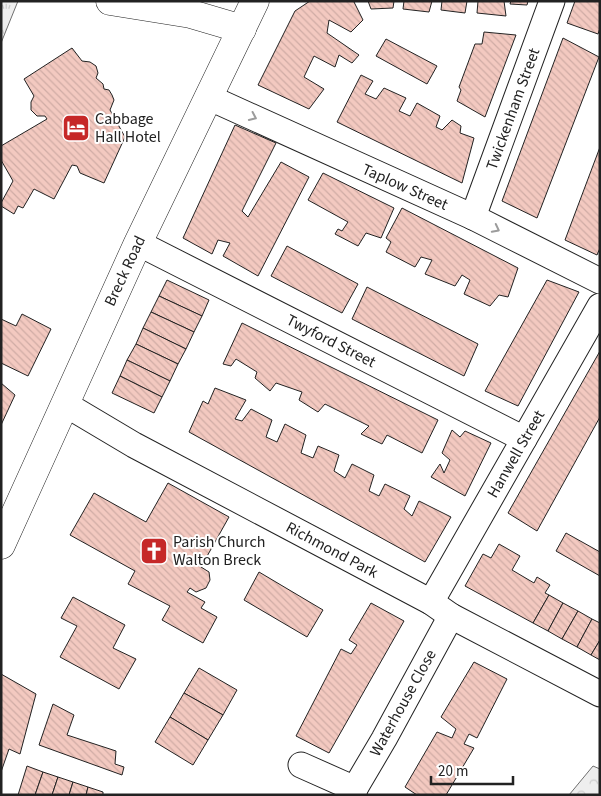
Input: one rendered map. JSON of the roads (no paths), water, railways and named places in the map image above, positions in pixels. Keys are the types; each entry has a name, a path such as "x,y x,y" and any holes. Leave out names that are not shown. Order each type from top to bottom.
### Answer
{"main road":[{"path":"110,1 191,14 242,29"},
{"name":"Breck Road","path":"3,538 138,243 255,1"}],"street":[{"name":"Twickenham Street","path":"473,218 552,1"},
{"name":"Taplow Street","path":"208,97 473,218 600,281"},
{"name":"Twyford Street","path":"138,243 524,439"},
{"name":"Hanwell Street","path":"431,602 600,306"},
{"name":"Richmond Park","path":"65,404 134,445 600,694"},
{"name":"Waterhouse Close","path":"301,765 353,792 451,616"}],"place":[{"name":"Cabbage Hall Hotel","path":"76,128"},
{"name":"Parish Church Walton Breck","path":"154,551"}]}
